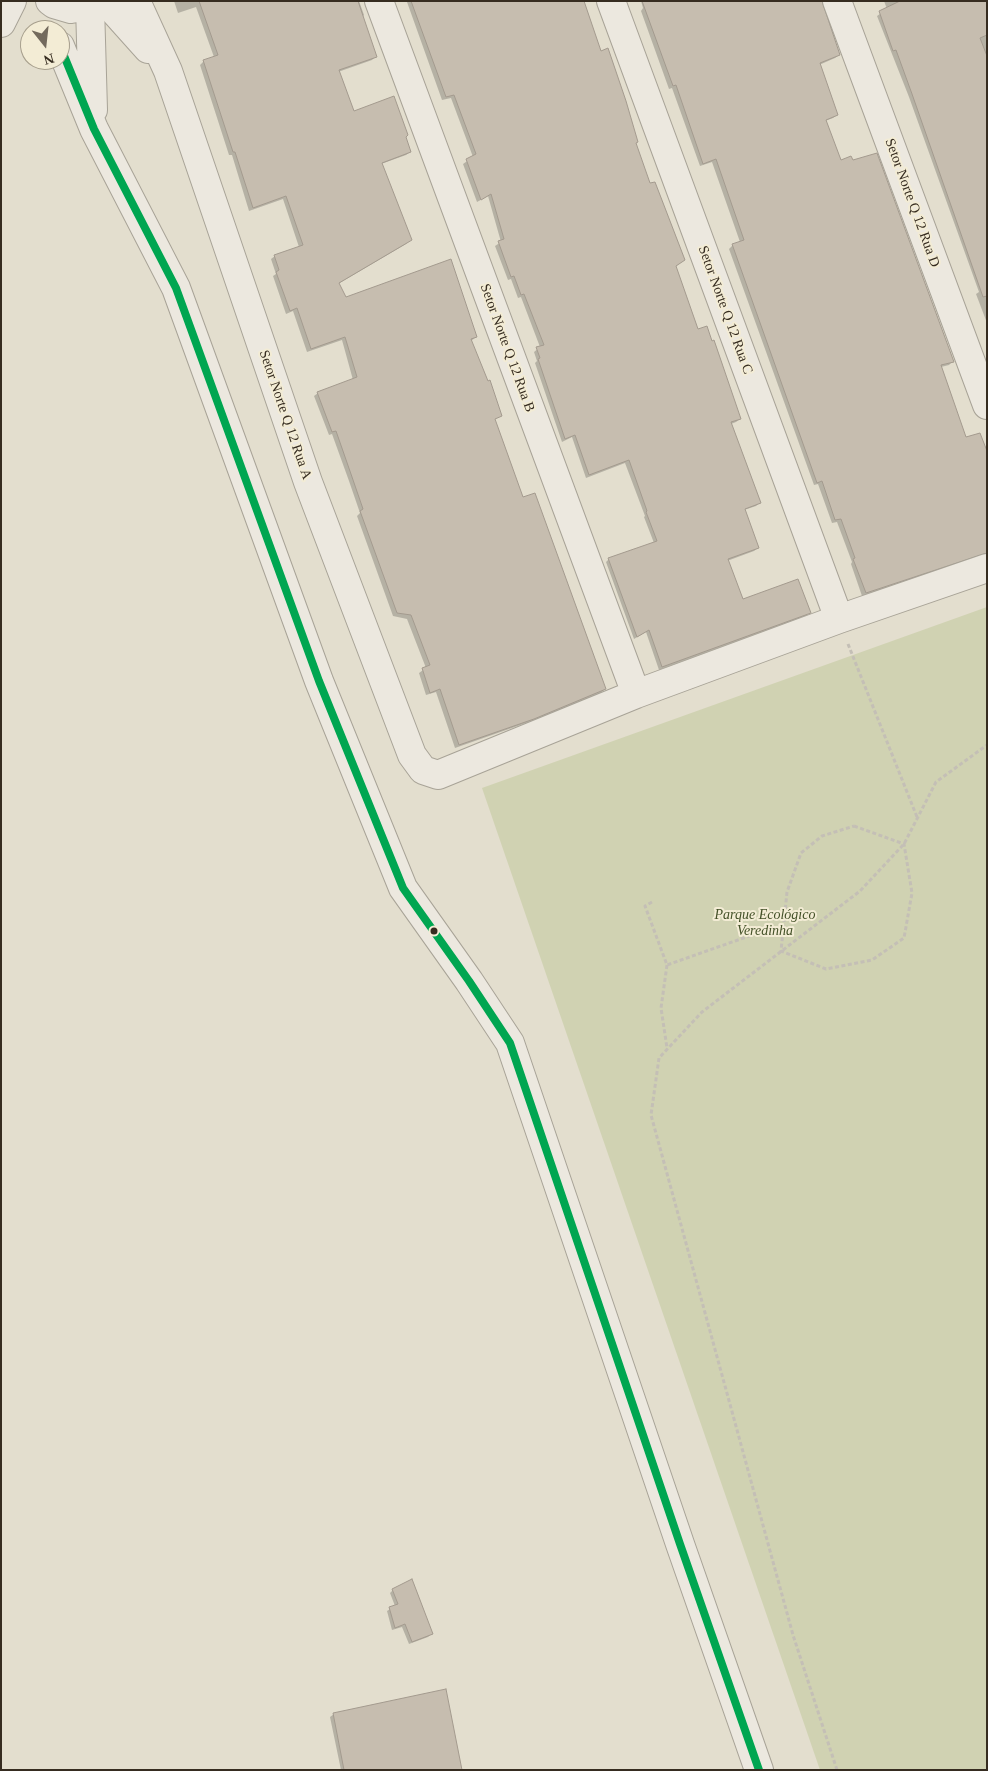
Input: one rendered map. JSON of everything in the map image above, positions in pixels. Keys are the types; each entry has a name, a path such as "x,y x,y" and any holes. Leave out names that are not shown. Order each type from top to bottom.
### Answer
{"street":[{"path":"1,23 12,1"},
{"path":"42,1 50,20"},
{"path":"50,1 54,4 71,8 98,3"},
{"name":"Setor Norte Q 12 Rua A","path":"136,1 168,71 308,482 412,755 423,770 438,775 636,694"},
{"name":"Setor Norte Q 12 Rua B","path":"379,1 636,694"},
{"name":"Setor Norte Q 12 Rua C","path":"611,1 838,619"},
{"name":"Setor Norte Q 12 Rua D","path":"837,1 987,405"},
{"path":"98,3 168,71"},
{"path":"94,129 98,3"},
{"path":"70,70 94,129 176,288 319,680 403,888 510,1043 759,1770"},
{"path":"636,694 838,619 987,568"}],"path":[{"path":"838,619 917,818"},
{"path":"837,1770 793,1635 651,1115 659,1058 702,1012 860,891 904,844 936,782 987,745"},
{"path":"782,951 787,892 801,853 822,836 854,826 904,844"},
{"path":"782,951 826,969 872,960 904,938 912,893 904,844"},
{"path":"652,902 645,906 667,965 661,1008 667,1048"},
{"path":"667,965 752,935"}],"green space":[{"name":"Parque Ecológico Veredinha","path":"987,607 987,1770 820,1770 482,788"}],"building":[{"path":"199,1 358,1 377,57 339,70 354,111 394,96 408,135 406,137 411,152 382,163 412,240 339,283 346,297 451,259 477,337 471,339 488,381 490,380 502,416 495,419 523,497 535,493 606,689 534,719 459,745 440,689 430,693 422,668 430,665 411,615 397,613 360,511 363,509 336,431 332,432 317,392 357,377 345,337 311,349 297,308 290,311 276,272 279,270 274,255 303,245 286,196 253,208 203,60 218,55"},
{"path":"411,1 584,1 601,51 608,48 650,183 655,182 685,260 676,266 698,329 707,326 712,341 714,340 741,419 731,422 761,503 745,509 759,548 728,559 743,599 798,579 811,613 662,667 649,630 637,637 608,558 657,541 629,460 589,475 575,435 565,439 538,359 540,358 536,347 544,345 524,294 521,295 514,276 511,277 498,241 504,239 491,194 481,200 466,159 476,154 454,95 446,97"},
{"path":"642,1 822,1 840,55 820,63 838,115 826,120 841,160 851,156 853,160 877,153 954,362 941,365 966,437 980,433 987,451 987,553 866,593 841,519 835,520 822,481 817,483 732,244 744,240 716,159 703,164 676,85 673,86"},
{"path":"900,1 987,1 987,35 980,38 987,56 987,296 983,297 896,50 893,51 879,11"},
{"path":"412,1579 433,1634 412,1642 405,1624 395,1628 389,1607 398,1604 392,1589"},
{"path":"446,1689 462,1770 344,1770 333,1713"}],"transit line":[{"path":"70,70 94,129 176,288 319,681 403,888 510,1043 680,1544 759,1770"}]}
